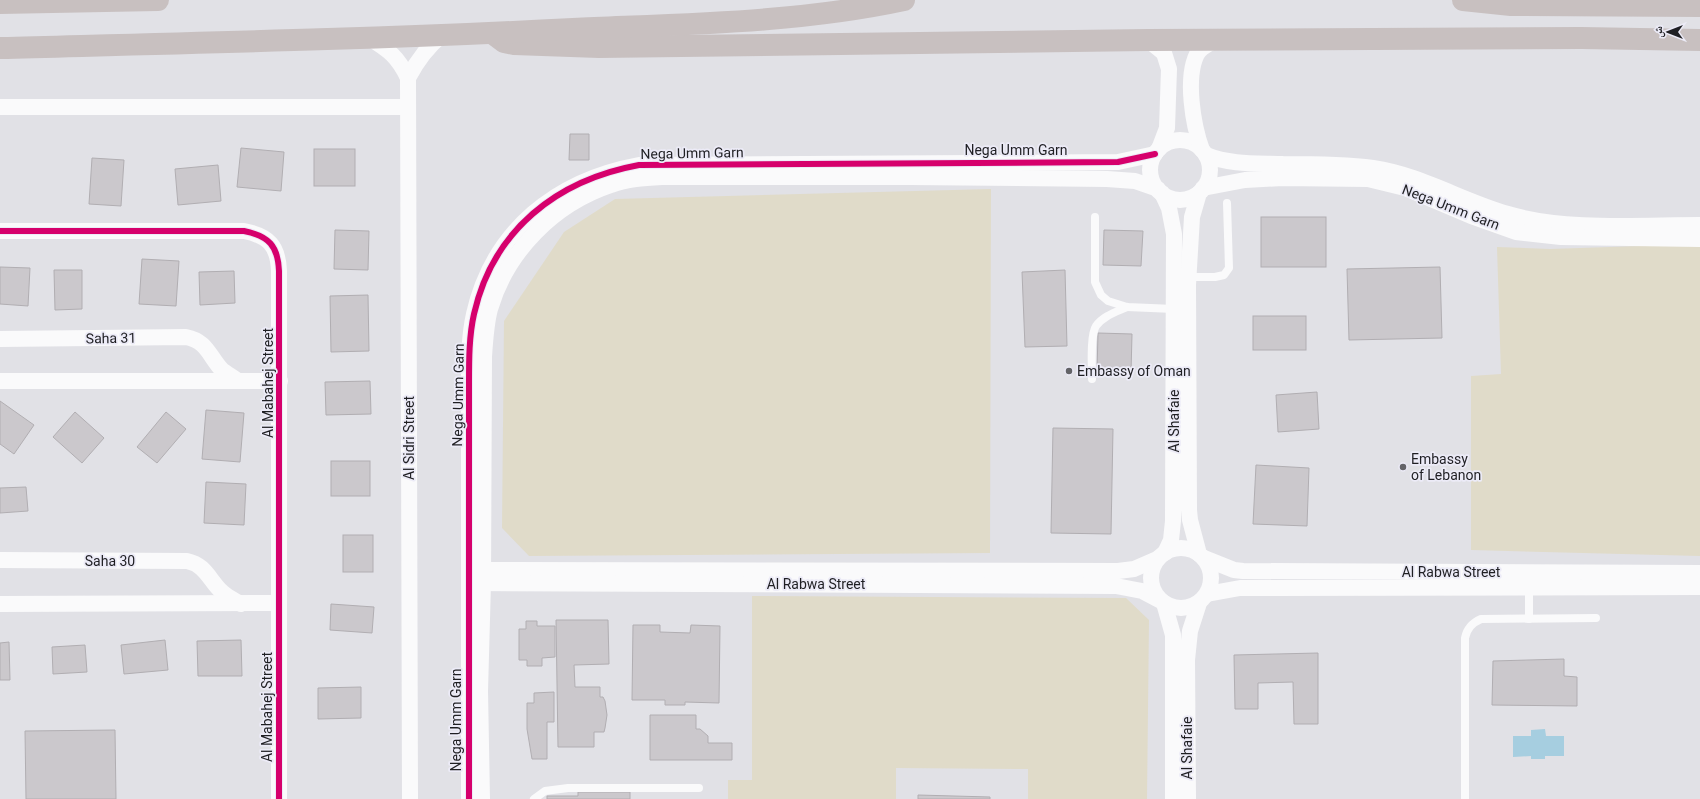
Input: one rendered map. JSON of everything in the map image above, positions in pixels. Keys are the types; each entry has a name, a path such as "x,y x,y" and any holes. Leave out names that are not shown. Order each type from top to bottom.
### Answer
{"highway":[{"path":"0,3 158,0"},
{"path":"0,48 369,38 685,24 811,15 871,7 904,0"},
{"path":"1463,0 1512,5 1700,6"},
{"path":"492,33 504,42 514,44 599,46 1148,40 1214,41 1574,38 1700,40"}],"street":[{"path":"408,78 415,65 430,45 442,35"},
{"name":"Al Sidri Street","path":"369,38 391,51 398,59 408,78 410,799"},
{"path":"1148,40 1164,53 1169,69 1167,128 1151,163 1151,172 1153,181 1160,191 1176,199 1184,199 1201,191 1208,180 1210,172 1209,163 1195,131 1192,112 1193,68 1198,54 1202,49 1214,41"},
{"path":"0,107 408,107"},
{"path":"1157,152 1165,144 1181,140 1189,141 1204,152"},
{"name":"Nega Umm Garn","path":"482,799 469,357 474,313 492,263 511,236 535,212 564,191 582,181 602,173 639,165 1118,162 1157,152"},
{"name":"Nega Umm Garn","path":"1204,152 1228,162 1333,164 1376,169 1423,182 1507,214 1539,222 1584,225 1700,225"},
{"name":"Nega Umm Garn","path":"469,799 486,327 490,309 502,278 523,246 543,225 569,204 612,184 638,179 662,177 1107,179 1135,181 1160,191"},
{"name":"Nega Umm Garn","path":"1201,191 1239,181 1282,178 1368,179 1405,188 1471,216 1516,232 1561,237 1700,238"},
{"name":"Al Shafaie","path":"1160,191 1169,208 1174,234 1173,521 1171,540 1161,556"},
{"name":"Al Shafaie","path":"1201,191 1192,217 1188,277 1189,510 1190,520 1201,556"},
{"name":"Al Mabahej Street","path":"0,231 244,231 261,236 270,243 278,259 280,381 279,799"},
{"name":"Saha 31","path":"0,339 186,338 198,341 209,351 223,370 238,381"},
{"path":"197,381 214,358"},
{"path":"0,381 280,381"},
{"path":"1182,548 1191,550 1201,556 1209,567 1211,576 1210,586 1203,599 1191,607 1182,609 1172,607 1162,602 1155,594 1151,576 1153,567 1161,556 1173,549 1182,548"},
{"name":"Al Rabwa Street","path":"476,577 1118,571 1134,569 1161,556"},
{"name":"Al Rabwa Street","path":"1201,556 1234,570 1242,571 1700,573"},
{"name":"Saha 30","path":"0,560 194,562 205,569 221,591 241,604"},
{"name":"Al Rabwa Street","path":"476,577 1116,586 1142,591 1162,602"},
{"path":"192,604 213,580"},
{"name":"Al Rabwa Street","path":"1203,599 1240,588 1700,587"},
{"name":"Al Shafaie","path":"1188,799 1187,660 1190,631 1203,599"},
{"name":"Al Shafaie","path":"1162,602 1173,635 1173,799"},
{"path":"0,604 279,603"}],"lane":[{"path":"1188,277 1215,277 1224,275 1228,268 1227,203"},
{"path":"1095,217 1095,282 1098,291 1108,301 1127,308 1174,309"},
{"path":"1092,379 1093,335 1096,326 1112,314 1127,308"},
{"path":"1529,619 1530,587"},
{"path":"1465,799 1466,630 1475,622 1481,620 1596,618"},
{"path":"534,799 545,791 568,788 699,788"}],"sand":[{"path":"991,189 990,553 529,556 502,528 504,321 564,232 615,199"},
{"path":"1700,244 1700,556 1471,550 1471,376 1501,374 1497,247 1550,249"},
{"path":"752,596 1126,598 1149,620 1147,799 1028,799 1028,769 896,768 896,799 728,799 728,780 752,780"}],"water":[{"path":"1545,729 1546,736 1564,736 1564,756 1545,756 1545,759 1531,759 1531,756 1513,757 1513,736 1531,736 1531,730"}],"building":[{"path":"570,134 589,134 589,160 569,160"},
{"path":"241,148 284,152 281,191 237,187"},
{"path":"314,149 355,149 355,186 314,186"},
{"path":"92,158 124,160 121,206 89,204"},
{"path":"218,165 221,201 178,205 175,169"},
{"path":"1261,217 1326,217 1326,267 1261,267"},
{"path":"335,230 369,231 368,270 334,269"},
{"path":"1104,230 1143,231 1141,266 1103,265"},
{"path":"142,259 179,261 176,306 139,304"},
{"path":"0,267 30,268 28,306 0,304"},
{"path":"1440,267 1442,338 1349,340 1347,269"},
{"path":"54,270 82,270 82,309 55,310"},
{"path":"1065,270 1067,346 1025,347 1022,272"},
{"path":"234,271 235,303 200,305 199,272"},
{"path":"368,295 369,351 331,352 330,296"},
{"path":"1253,316 1306,316 1306,350 1253,350"},
{"path":"1098,333 1132,334 1131,373 1097,372"},
{"path":"370,381 371,414 326,415 325,382"},
{"path":"1317,392 1319,429 1278,432 1276,395"},
{"path":"0,401 34,425 14,454 0,444"},
{"path":"206,410 244,413 240,462 202,459"},
{"path":"75,412 104,438 82,463 53,437"},
{"path":"166,412 186,429 157,463 137,447"},
{"path":"1053,428 1113,429 1111,534 1051,533"},
{"path":"331,461 370,461 370,496 331,496"},
{"path":"1256,465 1309,468 1307,526 1253,524"},
{"path":"206,482 246,484 244,525 204,523"},
{"path":"26,487 28,511 0,513 0,488"},
{"path":"343,535 373,535 373,572 343,572"},
{"path":"331,604 374,607 372,633 330,630"},
{"path":"556,620 608,620 609,664 574,665 575,687 600,687 600,697 603,697 605,701 607,715 605,728 604,732 594,732 594,747 558,747"},
{"path":"526,621 537,621 537,626 555,626 555,657 542,658 542,666 527,666 527,660 519,660 519,629 526,629"},
{"path":"633,625 660,625 660,632 690,633 691,625 720,626 719,703 685,702 685,705 665,705 665,700 632,700"},
{"path":"165,640 168,670 124,674 121,645"},
{"path":"241,640 242,676 198,676 197,641"},
{"path":"9,642 10,680 0,680 0,643"},
{"path":"85,645 87,672 53,674 52,647"},
{"path":"1318,653 1318,724 1294,724 1293,682 1258,683 1258,709 1235,709 1234,655"},
{"path":"1564,659 1564,676 1577,677 1577,706 1492,705 1493,661"},
{"path":"361,687 361,718 318,719 318,688"},
{"path":"554,692 554,722 547,722 547,759 532,759 527,729 527,703 534,703 534,693"},
{"path":"650,715 696,715 696,729 700,729 708,736 708,743 732,743 732,760 650,760"},
{"path":"115,730 116,799 26,799 25,731"},
{"path":"578,792 630,792 630,799 547,799 547,796 578,796"},
{"path":"918,795 990,797 990,799 918,799"}],"cycle path":[{"path":"469,799 469,374 471,331 474,314 483,284 496,257 513,234 533,214 556,197 581,183 609,172 639,165 1118,162 1155,154"},
{"path":"0,231 244,231 266,239 277,255 279,271 279,799"}],"place":[{"name":"Embassy of Oman","path":"1069,371"},
{"name":"Embassy of Lebanon","path":"1403,467"}]}
